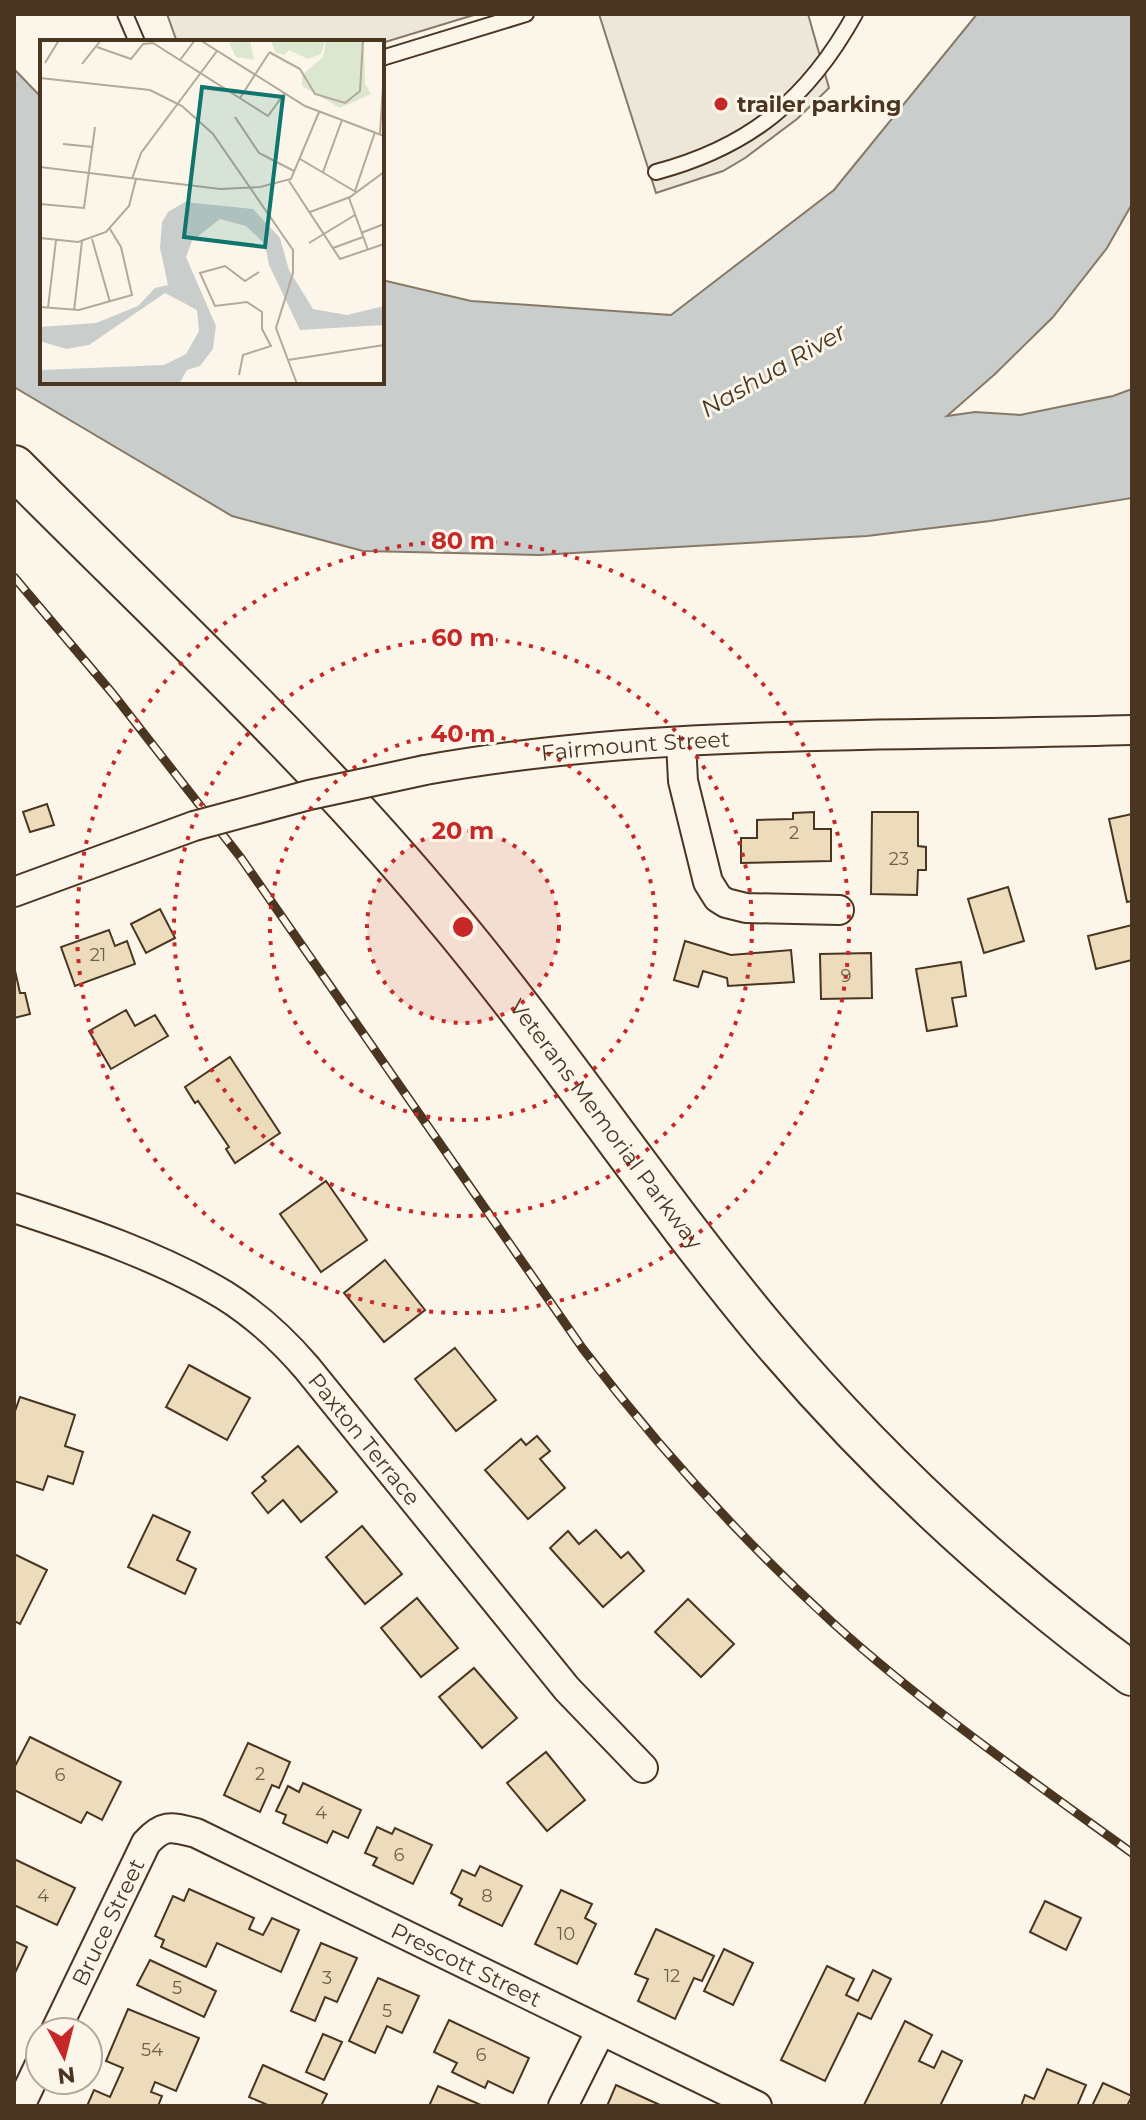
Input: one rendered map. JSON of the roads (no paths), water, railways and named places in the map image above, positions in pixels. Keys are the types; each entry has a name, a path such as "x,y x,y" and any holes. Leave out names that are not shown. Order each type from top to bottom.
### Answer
{"main road":[{"name":"Veterans Memorial Parkway","path":"14,467 317,772 415,878 503,985 762,1326 859,1437 978,1551 1132,1674"}],"street":[{"name":"Fairmount Street","path":"14,892 164,835 281,802 425,770 532,753 681,742 1132,730"},
{"path":"681,742 683,781 708,882 718,898 746,908 839,910"},
{"name":"Paxton Terrace","path":"14,1208 98,1238 205,1285 243,1308 277,1336 307,1368 567,1689 643,1768"},
{"name":"Bruce Street","path":"63,2016 146,1843 162,1828 173,1828"},
{"name":"Prescott Street","path":"173,1828 196,1833 757,2106"},
{"path":"563,2106 600,2032"}],"lane":[{"path":"125,14 136,40"},
{"path":"384,57 526,14"},
{"path":"656,172 717,152 763,124 816,74 855,14"}],"water":[{"name":"Nashua River","path":"977,14 1132,14 1132,204 1107,248 1053,317 947,416 975,412 1020,415 1113,396 1132,389 1132,498 990,521 867,536 539,555 363,551 232,516 14,387 14,69 40,96 40,384 384,384 384,280 471,301 671,315 834,190"}],"railway":[{"path":"14,577 113,694 241,858 583,1349 671,1457 766,1559 868,1654 980,1742 1132,1853"}],"place":[{"name":"trailer parking","path":"721,104"}]}
